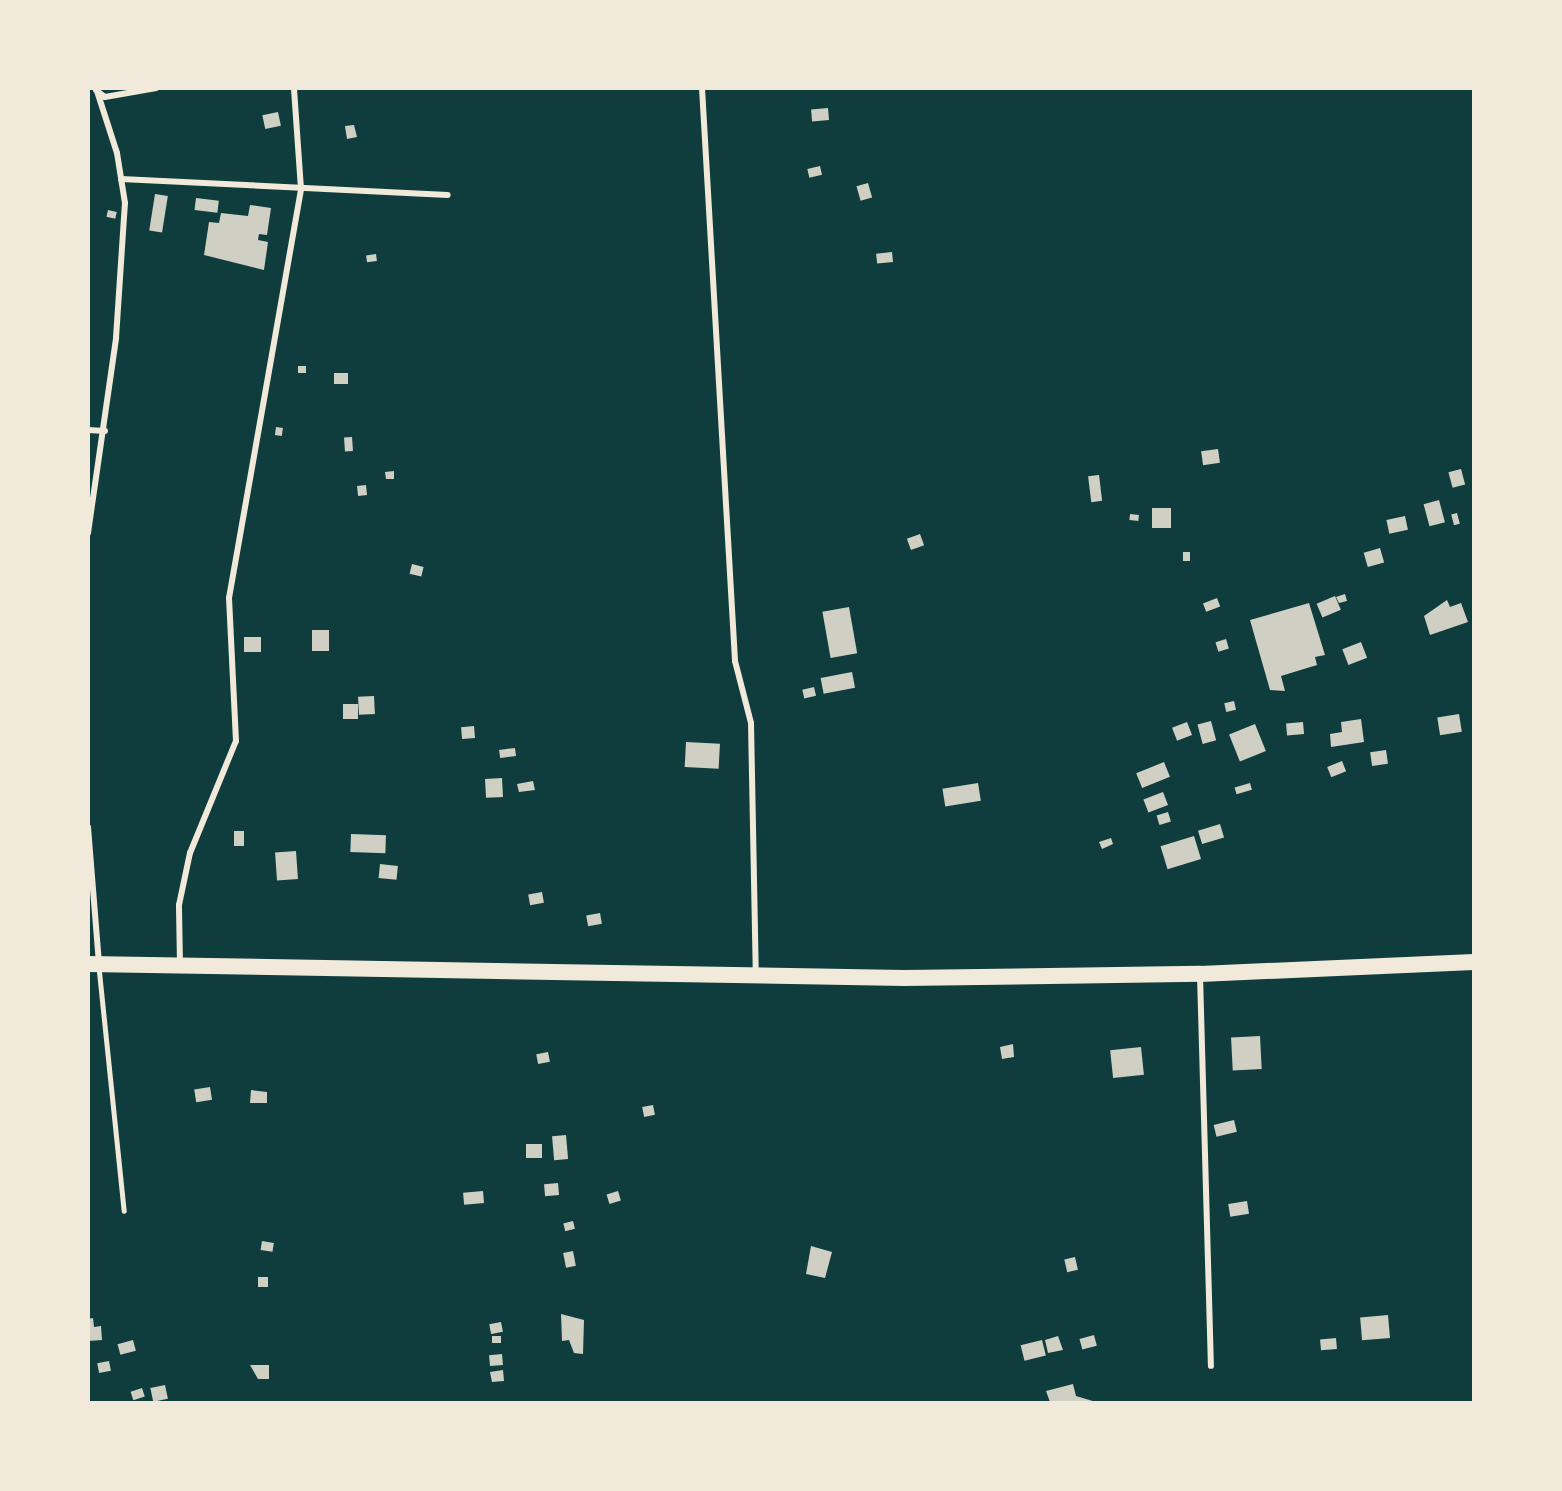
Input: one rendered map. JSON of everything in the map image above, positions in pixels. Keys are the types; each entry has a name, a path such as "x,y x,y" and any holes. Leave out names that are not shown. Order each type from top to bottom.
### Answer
{"highway":[{"path":"94,964 756,976 1200,974 1473,962"}],"street":[{"path":"95,89 105,97 156,88"},
{"path":"180,965 179,905 190,853 236,741 229,598 301,189 294,88"},
{"path":"702,88 735,661 751,723 756,976"},
{"path":"88,533 105,431 123,237 121,179 95,89"},
{"path":"121,179 448,195"},
{"path":"88,430 105,431"},
{"path":"88,827 94,964"},
{"path":"1200,974 1210,1366"}],"lane":[{"path":"94,964 124,1211"}],"building":[{"path":"828,108 829,120 812,121 811,109"},
{"path":"278,112 281,126 265,129 262,115"},
{"path":"354,125 357,137 347,139 345,126"},
{"path":"820,166 822,175 809,178 807,169"},
{"path":"868,183 872,197 861,201 856,186"},
{"path":"155,194 168,196 162,233 149,231"},
{"path":"196,198 219,201 217,213 195,210"},
{"path":"250,205 271,208 267,235 259,234 258,240 268,242 264,270 204,255 209,222 219,223 221,213 248,216"},
{"path":"108,210 117,212 115,219 106,217"},
{"path":"892,252 893,262 877,264 876,254"},
{"path":"376,254 377,261 367,262 366,255"},
{"path":"298,366 306,366 306,373 298,373"},
{"path":"334,373 348,373 348,384 334,384"},
{"path":"276,427 283,428 282,436 275,435"},
{"path":"352,437 353,451 345,452 344,438"},
{"path":"1218,449 1220,463 1203,465 1201,451"},
{"path":"1461,469 1465,484 1453,488 1448,472"},
{"path":"394,471 394,479 386,479 385,472"},
{"path":"1099,475 1102,501 1091,502 1088,476"},
{"path":"366,485 367,495 358,496 357,486"},
{"path":"1439,500 1445,522 1429,526 1424,504"},
{"path":"1152,508 1171,508 1171,528 1152,528"},
{"path":"1457,513 1460,524 1454,525 1451,515"},
{"path":"1130,514 1139,515 1138,521 1129,520"},
{"path":"1405,516 1408,530 1389,534 1386,520"},
{"path":"920,534 924,545 911,550 907,539"},
{"path":"1380,548 1384,562 1368,567 1364,553"},
{"path":"1183,552 1190,552 1190,561 1183,561"},
{"path":"412,564 424,567 421,577 410,574"},
{"path":"1345,594 1347,601 1339,603 1336,597"},
{"path":"1335,596 1341,610 1322,618 1317,604"},
{"path":"1217,598 1220,606 1206,612 1203,603"},
{"path":"1447,600 1450,607 1461,603 1468,622 1430,635 1424,616"},
{"path":"1309,603 1325,655 1315,657 1317,665 1281,676 1285,691 1270,690 1250,620"},
{"path":"849,607 857,653 831,658 822,612"},
{"path":"312,630 329,630 329,651 312,651"},
{"path":"244,637 261,637 261,652 244,652"},
{"path":"1226,639 1229,649 1218,652 1215,642"},
{"path":"1361,642 1367,658 1348,665 1342,649"},
{"path":"852,672 855,688 824,694 821,678"},
{"path":"814,687 816,696 804,698 802,690"},
{"path":"374,696 375,714 359,715 358,697"},
{"path":"1234,701 1236,710 1226,712 1224,703"},
{"path":"343,704 358,704 358,719 343,719"},
{"path":"1459,714 1462,732 1440,735 1437,717"},
{"path":"1361,719 1364,742 1331,747 1330,734 1342,732 1341,722"},
{"path":"1211,721 1216,740 1203,744 1197,725"},
{"path":"1187,722 1192,735 1177,741 1172,728"},
{"path":"1303,722 1304,734 1287,735 1286,723"},
{"path":"1255,724 1266,751 1240,761 1229,734"},
{"path":"474,726 475,738 462,739 461,727"},
{"path":"686,742 720,744 719,769 685,767"},
{"path":"515,748 516,756 500,758 499,750"},
{"path":"1386,750 1388,764 1372,766 1370,752"},
{"path":"1342,761 1346,771 1331,777 1327,767"},
{"path":"1164,762 1170,777 1142,788 1136,773"},
{"path":"502,778 503,797 486,798 485,779"},
{"path":"533,781 535,790 519,792 517,784"},
{"path":"978,783 981,801 945,806 942,789"},
{"path":"1250,783 1252,790 1237,794 1235,787"},
{"path":"1163,792 1168,805 1148,813 1143,800"},
{"path":"1168,812 1171,822 1159,825 1157,816"},
{"path":"1220,824 1224,837 1202,844 1198,831"},
{"path":"234,831 244,831 244,846 234,846"},
{"path":"351,834 386,835 385,853 350,852"},
{"path":"1194,836 1201,859 1168,869 1161,846"},
{"path":"1111,838 1113,844 1102,849 1099,842"},
{"path":"296,851 298,879 277,880 275,852"},
{"path":"380,864 398,866 396,880 379,878"},
{"path":"542,892 544,903 530,905 528,894"},
{"path":"600,913 602,924 588,926 586,915"},
{"path":"1260,1036 1262,1069 1233,1070 1231,1038"},
{"path":"1013,1044 1014,1057 1002,1059 1000,1047"},
{"path":"1141,1047 1144,1075 1113,1078 1110,1050"},
{"path":"548,1052 550,1062 538,1064 536,1054"},
{"path":"210,1087 212,1100 196,1102 194,1090"},
{"path":"251,1090 267,1092 267,1103 250,1103"},
{"path":"653,1105 655,1115 644,1117 642,1107"},
{"path":"1234,1120 1237,1132 1217,1137 1214,1125"},
{"path":"566,1135 568,1159 554,1160 552,1136"},
{"path":"526,1144 542,1144 542,1158 526,1158"},
{"path":"558,1183 559,1195 545,1196 544,1184"},
{"path":"483,1191 484,1203 464,1205 463,1193"},
{"path":"618,1191 621,1201 609,1204 607,1195"},
{"path":"1247,1201 1249,1214 1230,1217 1228,1204"},
{"path":"573,1221 575,1229 565,1231 563,1223"},
{"path":"262,1241 274,1243 272,1252 261,1250"},
{"path":"811,1246 832,1252 825,1278 806,1274"},
{"path":"573,1251 576,1266 566,1268 563,1253"},
{"path":"1075,1257 1078,1270 1067,1272 1064,1259"},
{"path":"258,1277 268,1277 268,1287 258,1287"},
{"path":"561,1314 584,1320 583,1354 574,1353 569,1340 562,1341"},
{"path":"1388,1315 1390,1338 1362,1340 1360,1317"},
{"path":"93,1318 94,1327 101,1326 102,1340 88,1341 88,1319"},
{"path":"501,1322 503,1332 491,1334 489,1324"},
{"path":"1094,1335 1097,1346 1082,1350 1080,1339"},
{"path":"492,1336 501,1336 501,1343 492,1343"},
{"path":"1058,1336 1063,1350 1048,1353 1045,1340"},
{"path":"1336,1338 1337,1349 1321,1350 1320,1339"},
{"path":"133,1340 136,1351 120,1355 118,1344"},
{"path":"1042,1340 1046,1356 1025,1361 1021,1345"},
{"path":"502,1354 503,1365 490,1366 489,1355"},
{"path":"109,1361 111,1371 99,1373 97,1363"},
{"path":"250,1365 269,1365 269,1379 258,1379"},
{"path":"503,1370 504,1381 492,1382 490,1372"},
{"path":"1073,1384 1076,1396 1096,1402 1050,1402 1046,1391"},
{"path":"165,1385 168,1399 153,1402 150,1388"},
{"path":"142,1388 145,1397 133,1400 131,1392"}]}
